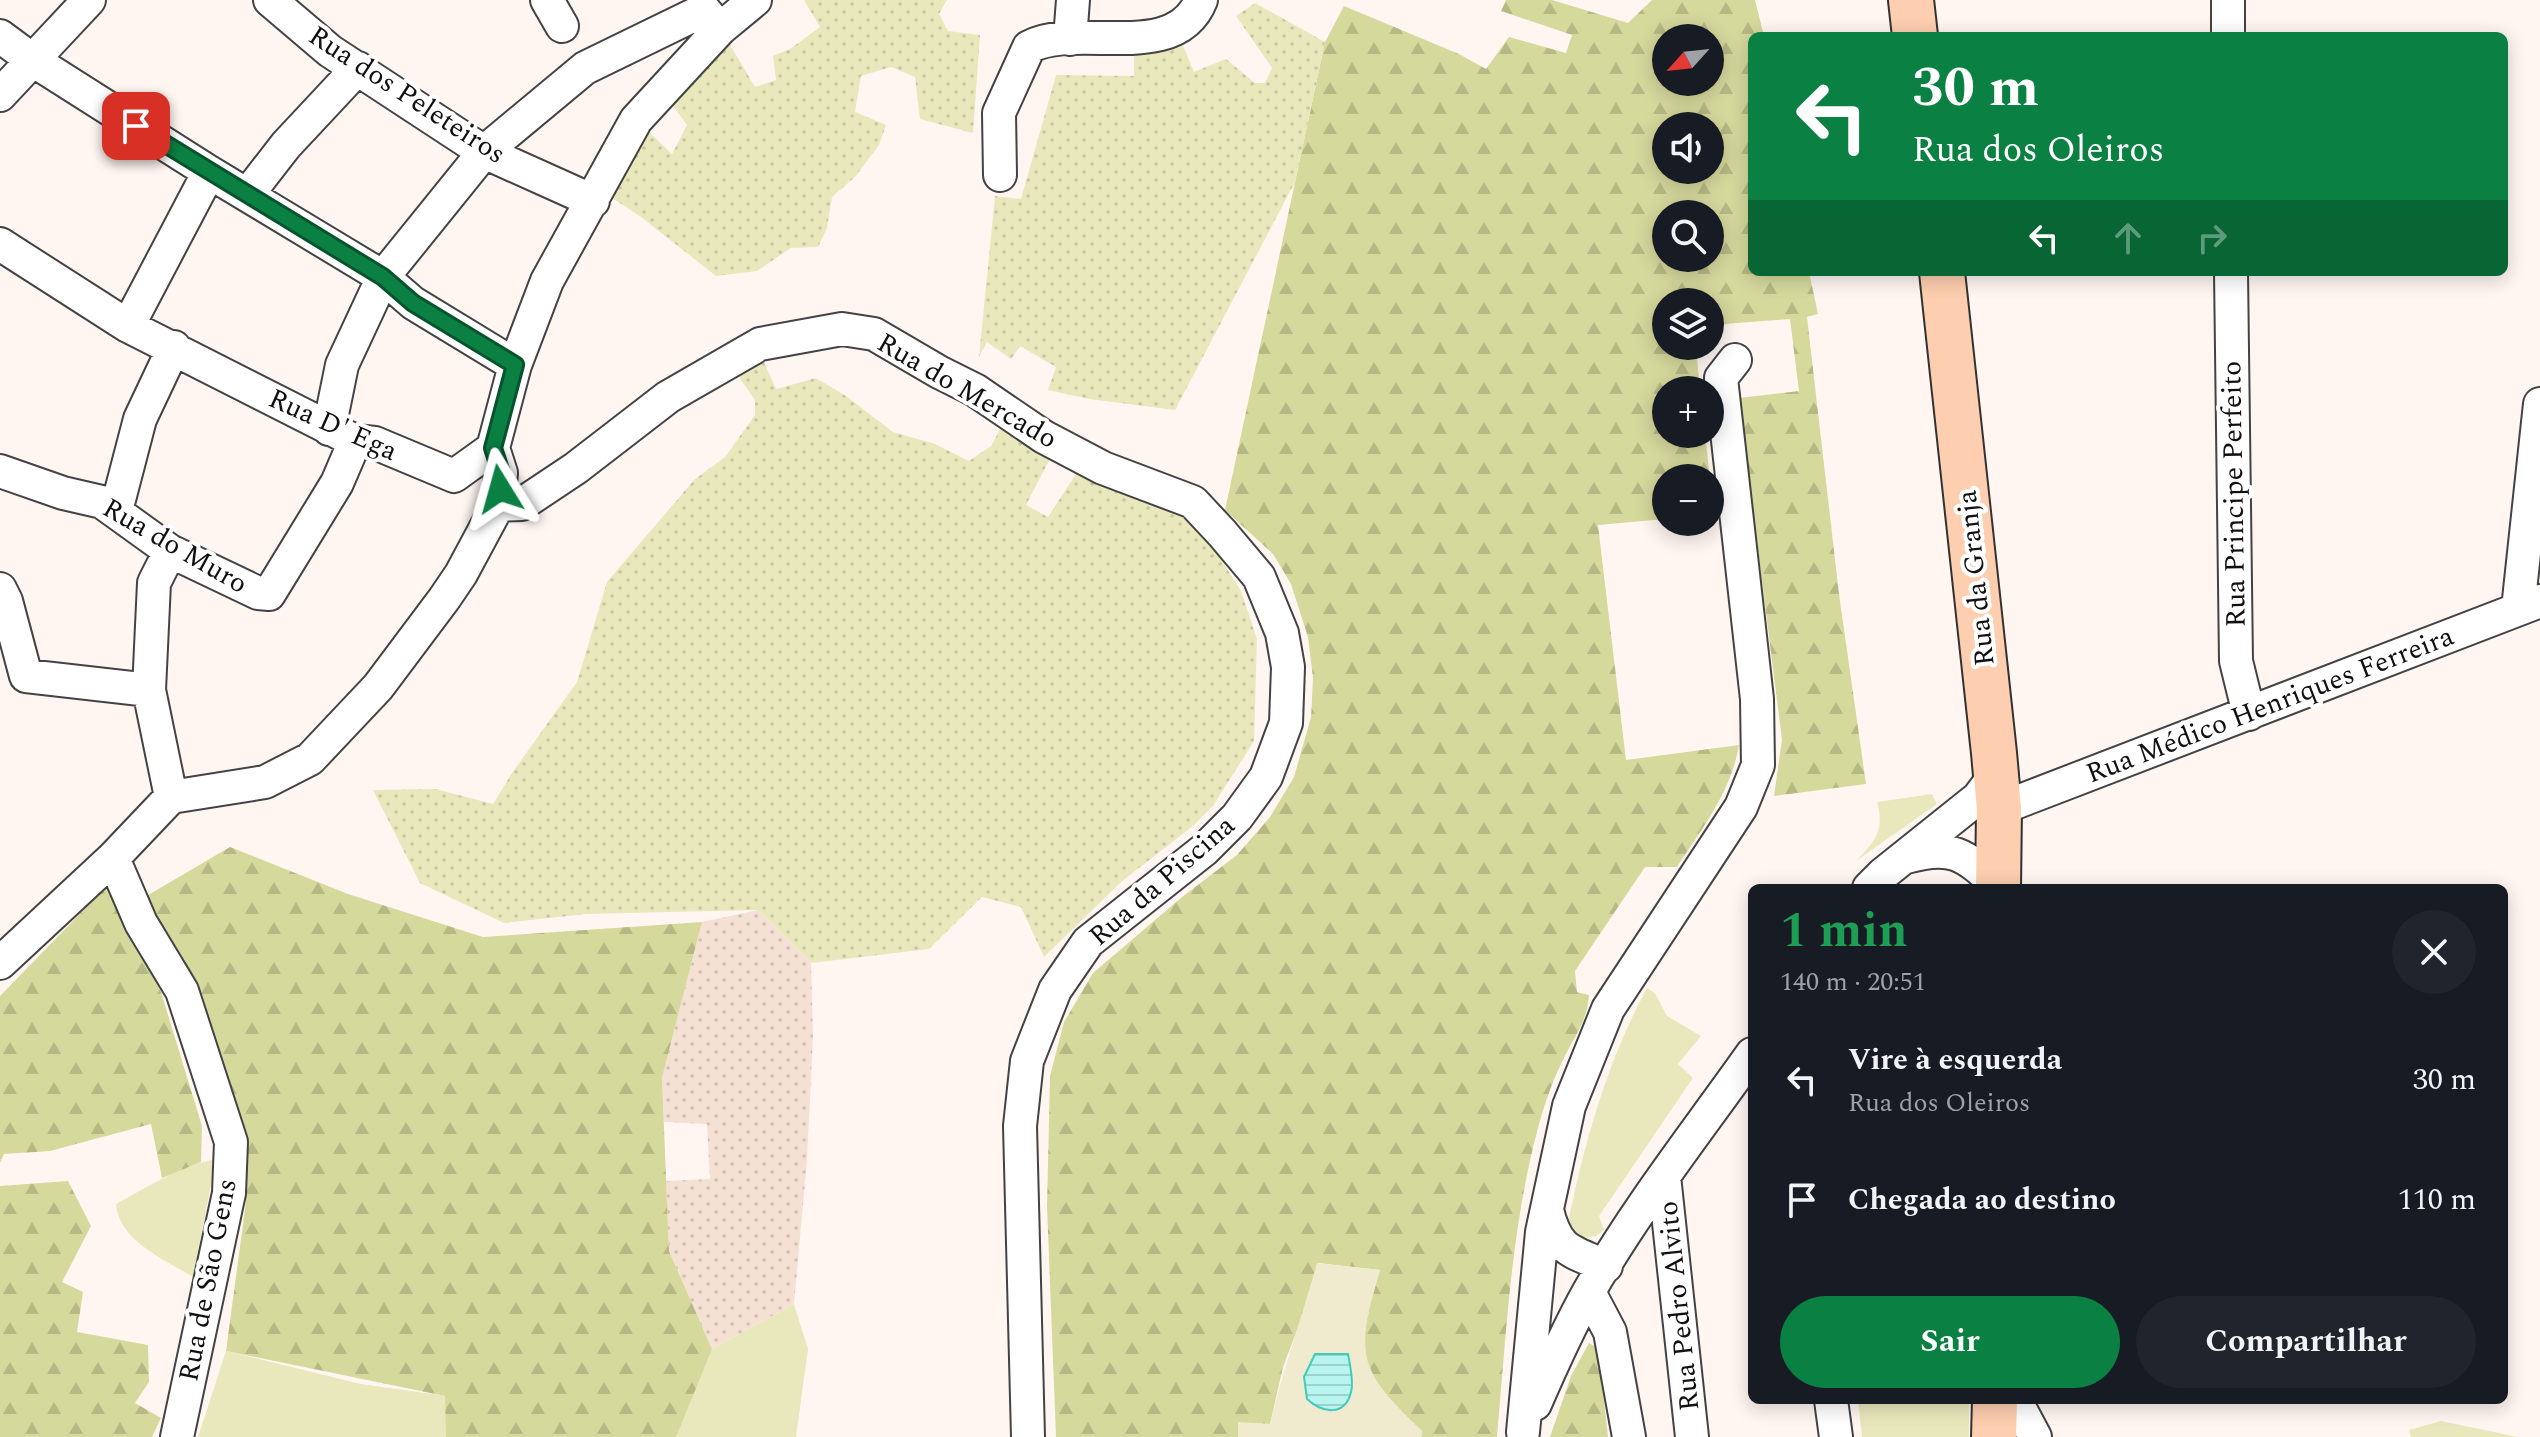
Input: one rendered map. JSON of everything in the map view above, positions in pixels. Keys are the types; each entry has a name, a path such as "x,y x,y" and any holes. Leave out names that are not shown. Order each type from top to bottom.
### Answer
{"main road":[{"path":"1911,0 1915,32"},
{"name":"Rua da Granja","path":"1942,276 1988,682 1998,801 1998,884"}],"street":[{"path":"0,95 89,0"},
{"name":"Rua dos Peleteiros","path":"270,0 330,51 484,152 593,201"},
{"path":"342,435 342,365 383,277 484,152 585,68 712,20 755,0"},
{"path":"1070,39 1073,0"},
{"path":"1000,175 999,113 1029,47 1051,39 1138,38 1176,30 1196,12 1201,0"},
{"path":"2228,0 2228,32"},
{"path":"0,963 113,858 171,797 265,782 310,759 378,687 461,574 498,505 501,473 493,448 515,365 547,281 636,120 712,20"},
{"path":"0,36 33,61 383,277 413,303 515,365"},
{"path":"248,194 286,145 358,68"},
{"path":"128,326 209,172"},
{"name":"Rua D' Ega","path":"0,244 128,326 342,435 375,443 454,476 493,448"},
{"name":"Rua Principe Perfeito","path":"2231,276 2236,661 2249,714"},
{"name":"Rua do Mercado","path":"498,505 522,504 576,468 668,397 760,344 842,329 874,334 975,390 1056,444 1103,468 1193,502 1222,533"},
{"path":"116,511 140,419 174,347"},
{"path":"1523,1434 1542,1232 1569,1106 1608,1009 1741,807 1758,765 1757,699 1721,378 1735,360"},
{"path":"2529,605 2540,404"},
{"name":"Rua do Muro","path":"0,471 63,493 102,502 170,551 258,593 269,594 337,483 342,435"},
{"name":"Rua da Piscina","path":"1028,1437 1020,1126 1027,1061 1055,990 1088,942 1204,850 1237,817 1266,777 1286,723 1288,667 1282,633 1259,577 1222,533"},
{"path":"170,551 154,583 149,690 171,797"},
{"path":"0,589 26,676 149,690"},
{"name":"Rua Médico Henriques Ferreira","path":"1998,801 2249,714 2529,605"},
{"path":"1873,884 1978,798 1998,801 1972,843 1955,853"},
{"path":"1906,857 1931,850 1955,853 1976,866 1995,884"},
{"name":"Rua de São Gens","path":"113,858 141,923 182,991 231,1142 229,1193 177,1437"},
{"path":"1523,1434 1554,1359 1597,1279 1664,1176 1748,1060"},
{"name":"Rua Pedro Alvito","path":"1664,1176 1692,1437"},
{"path":"1547,1210 1553,1234 1597,1279 1629,1437"},
{"path":"1832,1404 1836,1437"}],"shaded area":[{"path":"758,910 811,963 813,1037 807,1160 794,1304 712,1349 669,1251 666,1181 710,1179 707,1124 664,1122 662,1078 702,922"},
{"path":"1317,1263 1380,1270 1367,1322 1367,1359 1384,1392 1422,1431 1421,1437 1238,1437 1238,1422 1270,1424"}],"green space":[{"path":"804,0 947,0 939,14 948,31 980,35 973,133 920,119 915,77 891,67 861,76 855,112 886,125 879,145 856,176 832,197 827,228 818,247 791,248 757,271 716,276 641,217 600,190 648,131 672,154 687,125 671,103 726,38 755,87 776,80 773,56 790,49 820,27"},
{"path":"1506,0 1552,0 1628,23 1652,0 1755,0 1763,32 1748,32 1748,276 1810,276 1818,314 1807,317 1839,594 1866,784 1774,796 1782,740 1739,398 1799,391 1790,319 1724,324 1724,288 1652,288 1652,360 1697,360 1699,376 1652,376 1652,448 1707,448 1708,464 1652,464 1652,520 1598,525 1626,760 1739,745 1723,794 1677,867 1645,867 1575,971 1577,992 1589,995 1588,1004 1583,1022 1551,1088 1528,1169 1511,1283 1497,1437 1421,1437 1422,1431 1397,1407 1373,1376 1365,1357 1366,1324 1380,1270 1318,1263 1283,1367 1270,1424 1239,1423 1238,1437 1056,1437 1047,1206 1050,1076 1064,1022 1093,973 1237,855 1270,817 1294,777 1311,717 1313,678 1308,637 1291,584 1273,554 1225,510 1325,42 1344,6 1459,54 1486,69 1509,37 1566,53 1572,35 1501,11"},
{"path":"1255,3 1325,42 1295,182 1175,410 1089,399 1048,390 1056,367 1020,346 1011,359 987,342 979,357 995,196 1021,199 1056,75 1134,76 1134,44 1179,36 1194,72 1226,59 1255,83 1265,83 1272,68 1236,16"},
{"path":"760,353 776,389 816,378 846,396 893,432 935,444 969,461 991,446 1002,426 1052,455 1026,505 1048,517 1078,471 1196,520 1241,591 1257,639 1254,741 1213,806 1193,826 1121,882 1044,957 1021,907 982,897 929,949 811,963 758,910 586,914 504,923 420,883 373,790 436,789 493,804 577,682 607,582 694,480 725,457 755,415 755,400 734,370"},
{"path":"1932,794 1937,804 1856,861 1877,835 1880,821 1877,802"},
{"path":"230,847 348,894 483,937 702,922 662,1078 669,1251 712,1349 676,1437 446,1437 445,1396 226,1351 246,1202 212,1073 138,901"},
{"path":"107,886 161,992 202,1126 201,1162 162,1178 151,1124 50,1151 4,1154 0,1163 0,996"},
{"path":"1647,988 1655,993 1667,1016 1701,1036 1678,1064 1693,1078 1599,1216 1604,1230 1596,1236 1582,1238 1568,1223 1582,1162 1609,1073"},
{"path":"216,1159 193,1277 134,1239 119,1217 116,1204 177,1172"},
{"path":"68,1181 91,1226 62,1282 83,1292 77,1332 148,1345 149,1382 135,1403 161,1418 152,1437 0,1437 0,1186"},
{"path":"794,1304 808,1349 796,1437 671,1437 712,1349"},
{"path":"1589,1343 1598,1348 1608,1437 1550,1437 1571,1376"},
{"path":"226,1351 361,1384 446,1396 446,1437 198,1437"},
{"path":"1858,1404 1969,1404 1969,1437 1862,1437"},
{"path":"2441,1421 2518,1437 2411,1437 2409,1430"}],"water":[{"path":"1315,1354 1348,1354 1352,1388 1344,1406 1338,1409 1326,1410 1307,1399 1304,1377"}],"route":[{"path":"136,126 383,277 413,303 515,365 493,448 501,473 500,489"}]}
